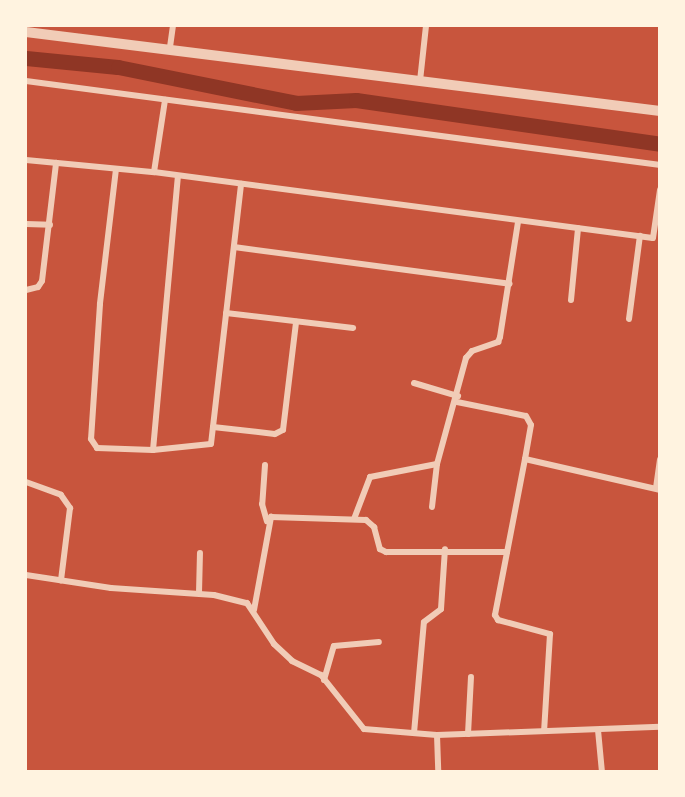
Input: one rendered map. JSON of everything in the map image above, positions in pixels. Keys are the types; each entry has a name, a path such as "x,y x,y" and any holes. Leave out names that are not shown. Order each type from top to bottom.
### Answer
{"street":[{"path":"170,47 173,26"},
{"path":"420,81 426,26"},
{"path":"26,32 170,47 660,111"},
{"path":"26,81 660,165"},
{"path":"154,172 165,100"},
{"path":"26,160 154,172 518,222 656,238 660,190"},
{"path":"26,290 38,287 42,281 56,163"},
{"path":"116,169 100,304 91,443 97,448 153,450 208,447 213,427 241,184"},
{"path":"153,450 178,177"},
{"path":"432,507 437,464 469,353 498,342 510,284 518,222"},
{"path":"26,224 50,225"},
{"path":"571,300 578,228"},
{"path":"629,319 640,236"},
{"path":"234,247 510,284"},
{"path":"226,313 353,328"},
{"path":"213,427 275,434 283,430 297,322"},
{"path":"414,383 457,399 526,416 531,425 495,618 550,633 544,731"},
{"path":"525,459 658,489 660,459"},
{"path":"354,519 364,485 370,477 437,464"},
{"path":"254,610 267,521 262,504 265,465"},
{"path":"26,482 61,495 70,508 61,580"},
{"path":"267,521 270,517 354,519 371,523 383,551 445,549 507,552"},
{"path":"414,733 423,625 441,609 445,549"},
{"path":"199,593 200,553"},
{"path":"26,575 111,588 199,593 236,599 254,610 287,658 315,670 364,729 437,735 660,727"},
{"path":"324,680 334,646 379,642"},
{"path":"468,734 471,677"},
{"path":"598,730 602,771"},
{"path":"437,735 438,771"}],"waterway":[{"path":"26,58 118,67 296,103 356,100 660,144"}]}
